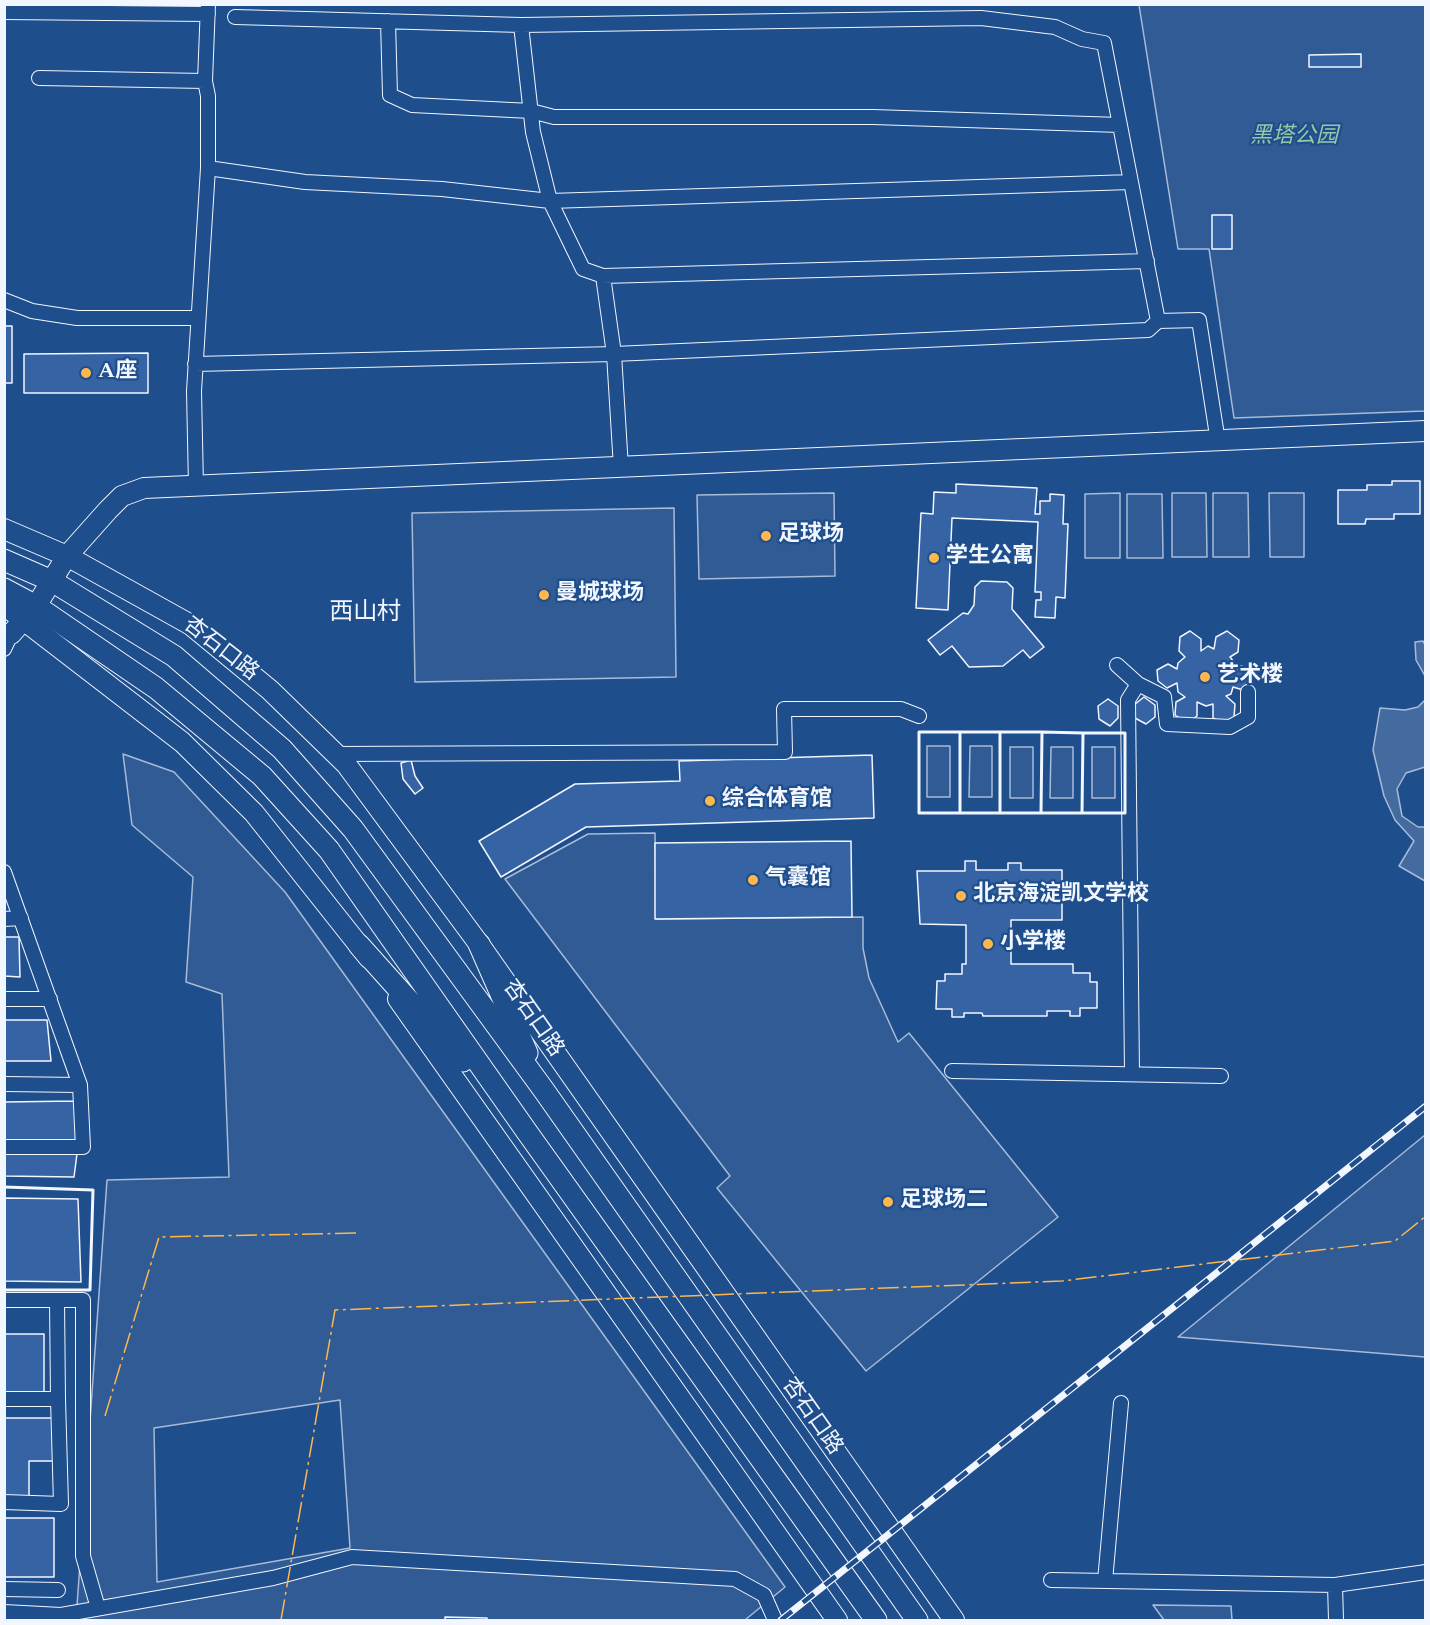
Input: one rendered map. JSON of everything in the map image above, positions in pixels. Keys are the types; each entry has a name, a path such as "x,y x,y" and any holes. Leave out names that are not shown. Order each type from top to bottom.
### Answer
{"main road":[{"name":"杏石口路","path":"4,560 52,581 174,656 282,749 353,829 543,1089 917,1620"},
{"path":"4,589 16,629 156,688 262,776 329,850 527,1132 876,1620"},
{"path":"479,944 543,1089"},
{"path":"359,945 527,1132"}],"street":[{"path":"4,12 208,9 205,81 208,96 208,168 195,364 196,487"},
{"path":"235,17 521,25 981,18 1055,27 1082,39 1104,43 1158,321"},
{"path":"388,21 390,95 412,105 531,111 554,117 873,117 1120,125"},
{"path":"521,25 531,111 550,201 583,269 603,276 1147,261"},
{"path":"39,78 205,81"},
{"path":"208,168 305,182 442,189 550,201 1131,182"},
{"path":"603,276 614,354 621,468"},
{"path":"4,300 32,311 77,318 197,318"},
{"path":"195,364 614,354 1148,330 1158,321 1199,320 1218,442"},
{"path":"16,629 52,581 67,556 122,496 144,488 1425,431"},
{"name":"杏石口路","path":"4,529 67,556 191,625 270,690 346,764 479,944 954,1620"},
{"path":"4,605 16,629 182,742 254,813 359,945 837,1620"},
{"path":"1118,665 1138,684 1164,697 1167,724 1230,727 1248,717 1248,692"},
{"path":"1132,1073 1128,700 1138,684"},
{"path":"335,754 785,752 784,709 901,709 920,716"},
{"path":"4,872 80,1085 83,1147 4,1147"},
{"path":"4,919 21,918"},
{"path":"4,999 50,999"},
{"path":"952,1071 1221,1076"},
{"path":"4,1084 80,1085"},
{"path":"4,1300 83,1300 83,1556 98,1608"},
{"path":"4,1502 61,1504 57,1300"},
{"path":"4,1399 58,1399"},
{"path":"1105,1581 1121,1403"},
{"path":"4,1612 61,1618 98,1608 273,1578 352,1557 735,1579 764,1595 776,1620"},
{"path":"1051,1580 1335,1585 1425,1572"},
{"path":"1335,1585 1336,1620"},
{"path":"4,1589 58,1590"}],"shaded area":[{"name":"黑塔公园","path":"1139,5 1425,5 1425,411 1234,418 1209,249 1178,249"},
{"name":"足球场","path":"834,493 835,576 699,579 697,495"},
{"path":"1120,493 1120,558 1085,558 1085,494"},
{"path":"1172,493 1206,493 1207,557 1172,557"},
{"path":"1213,493 1248,493 1249,557 1213,557"},
{"path":"1269,493 1304,493 1304,557 1270,557"},
{"path":"1127,494 1162,494 1163,558 1127,558"},
{"name":"曼城球场","path":"674,508 676,677 415,682 412,513"},
{"path":"1423,641 1425,676 1416,660 1415,642"},
{"path":"1425,700 1425,767 1406,773 1397,789 1402,816 1418,827 1425,827 1425,881 1399,866 1414,841 1395,820 1384,796 1373,750 1380,708 1405,710 1418,707"},
{"path":"927,746 950,746 950,797 927,797"},
{"path":"970,746 992,746 992,797 969,797"},
{"path":"1010,747 1033,747 1033,798 1010,798"},
{"path":"1051,747 1073,747 1073,798 1050,798"},
{"path":"1092,747 1115,747 1115,798 1092,798"},
{"path":"123,754 174,772 285,892 785,1587 745,1620 76,1620 107,1180 229,1177 222,994 186,982 193,877 132,825","holes":["340,1400 350,1548 157,1582 154,1428"]},
{"path":"655,833 656,919 863,917 863,948 869,978 898,1042 909,1033 1058,1217 866,1371 717,1188 730,1176 505,879 588,834"},
{"path":"1425,1135 1425,1357 1178,1337"},
{"path":"1153,1605 1231,1606 1232,1620 1164,1620"}],"building":[{"path":"1361,54 1361,67 1309,67 1309,55"},
{"path":"1212,215 1232,215 1232,249 1212,249"},
{"path":"4,326 12,326 12,383 4,383"},
{"name":"A座","path":"148,353 148,393 24,393 24,354"},
{"path":"1392,481 1420,481 1420,514 1394,514 1394,519 1366,519 1365,524 1338,524 1338,490 1367,490 1367,485 1392,485"},
{"name":"学生公寓","path":"956,484 1037,488 1035,514 1040,514 1040,501 1050,501 1050,494 1064,495 1063,524 1068,524 1065,598 1056,597 1055,618 1035,617 1036,600 1041,600 1041,592 1035,592 1038,522 952,518 948,610 916,608 921,513 933,514 934,492 956,493"},
{"path":"981,581 1007,582 1013,588 1012,609 1044,647 1030,658 1023,650 1003,666 969,667 952,646 940,655 928,640 963,613 968,614 974,605 975,587"},
{"name":"艺术楼","path":"1190,631 1201,639 1201,651 1208,646 1214,649 1216,637 1227,631 1239,640 1238,652 1230,657 1234,662 1233,672 1241,666 1253,670 1253,683 1243,690 1233,687 1231,694 1226,696 1235,704 1234,717 1224,724 1213,718 1213,704 1206,706 1197,702 1197,716 1187,723 1175,715 1176,702 1185,697 1178,692 1177,683 1167,688 1158,681 1157,670 1168,664 1177,669 1178,663 1185,657 1179,651 1180,637"},
{"path":"1144,697 1155,705 1155,717 1146,724 1135,718 1134,705"},
{"path":"1108,699 1118,706 1118,718 1110,726 1099,719 1098,706"},
{"name":"综合体育馆","path":"872,755 874,818 586,827 501,877 479,841 575,784 680,781 679,761"},
{"path":"411,760 415,776 423,788 415,794 403,779 401,763"},
{"name":"气囊馆","path":"851,841 852,917 655,919 655,843"},
{"name":"小学楼","path":"965,861 976,861 976,870 1008,870 1008,863 1021,863 1021,870 1062,870 1062,920 1011,920 1011,964 1073,964 1073,973 1090,973 1090,982 1097,982 1097,1008 1080,1008 1080,1016 1070,1016 1070,1011 1047,1011 1047,1016 983,1016 982,1013 964,1013 964,1017 952,1017 952,1009 936,1009 937,981 945,981 945,974 962,974 962,964 966,964 966,925 920,924 917,871 965,871"},
{"path":"4,937 19,937 20,977 4,976"},
{"path":"4,1020 47,1020 51,1061 4,1061"},
{"path":"75,1101 76,1141 4,1140 4,1102"},
{"path":"4,1153 77,1154 74,1177 4,1176"},
{"path":"4,1198 78,1199 81,1282 4,1281"},
{"path":"4,1334 44,1334 44,1395 4,1395"},
{"path":"4,1418 55,1418 55,1461 29,1461 29,1499 4,1499"},
{"path":"4,1518 54,1518 54,1577 4,1577"},
{"path":"445,1617 487,1618 487,1620 445,1620"}],"railway":[{"path":"781,1620 1426,1106"}],"wall":[{"path":"919,732 960,732 960,813 919,813 919,732"},
{"path":"960,732 1000,732 1000,813 960,813 960,732"},
{"path":"1000,732 1042,732 1041,813 1000,813 1000,732"},
{"path":"1042,732 1083,733 1082,813 1041,813 1042,732"},
{"path":"1083,733 1125,733 1125,813 1082,813 1083,733"},
{"path":"4,1187 93,1190 90,1290 4,1290"}],"power":[{"path":"281,1620 335,1310 1062,1281 1395,1241 1426,1216"},
{"path":"105,1416 159,1237 359,1233"}],"place":[{"name":"A座","path":"86,373"},
{"name":"足球场","path":"766,536"},
{"name":"学生公寓","path":"934,558"},
{"name":"曼城球场","path":"544,595"},
{"name":"艺术楼","path":"1205,677"},
{"name":"综合体育馆","path":"710,801"},
{"name":"气囊馆","path":"753,880"},
{"name":"北京海淀凯文学校","path":"961,896"},
{"name":"小学楼","path":"988,944"},
{"name":"足球场二","path":"888,1202"}],"district":[{"name":"西山村","path":"365,614"}]}
